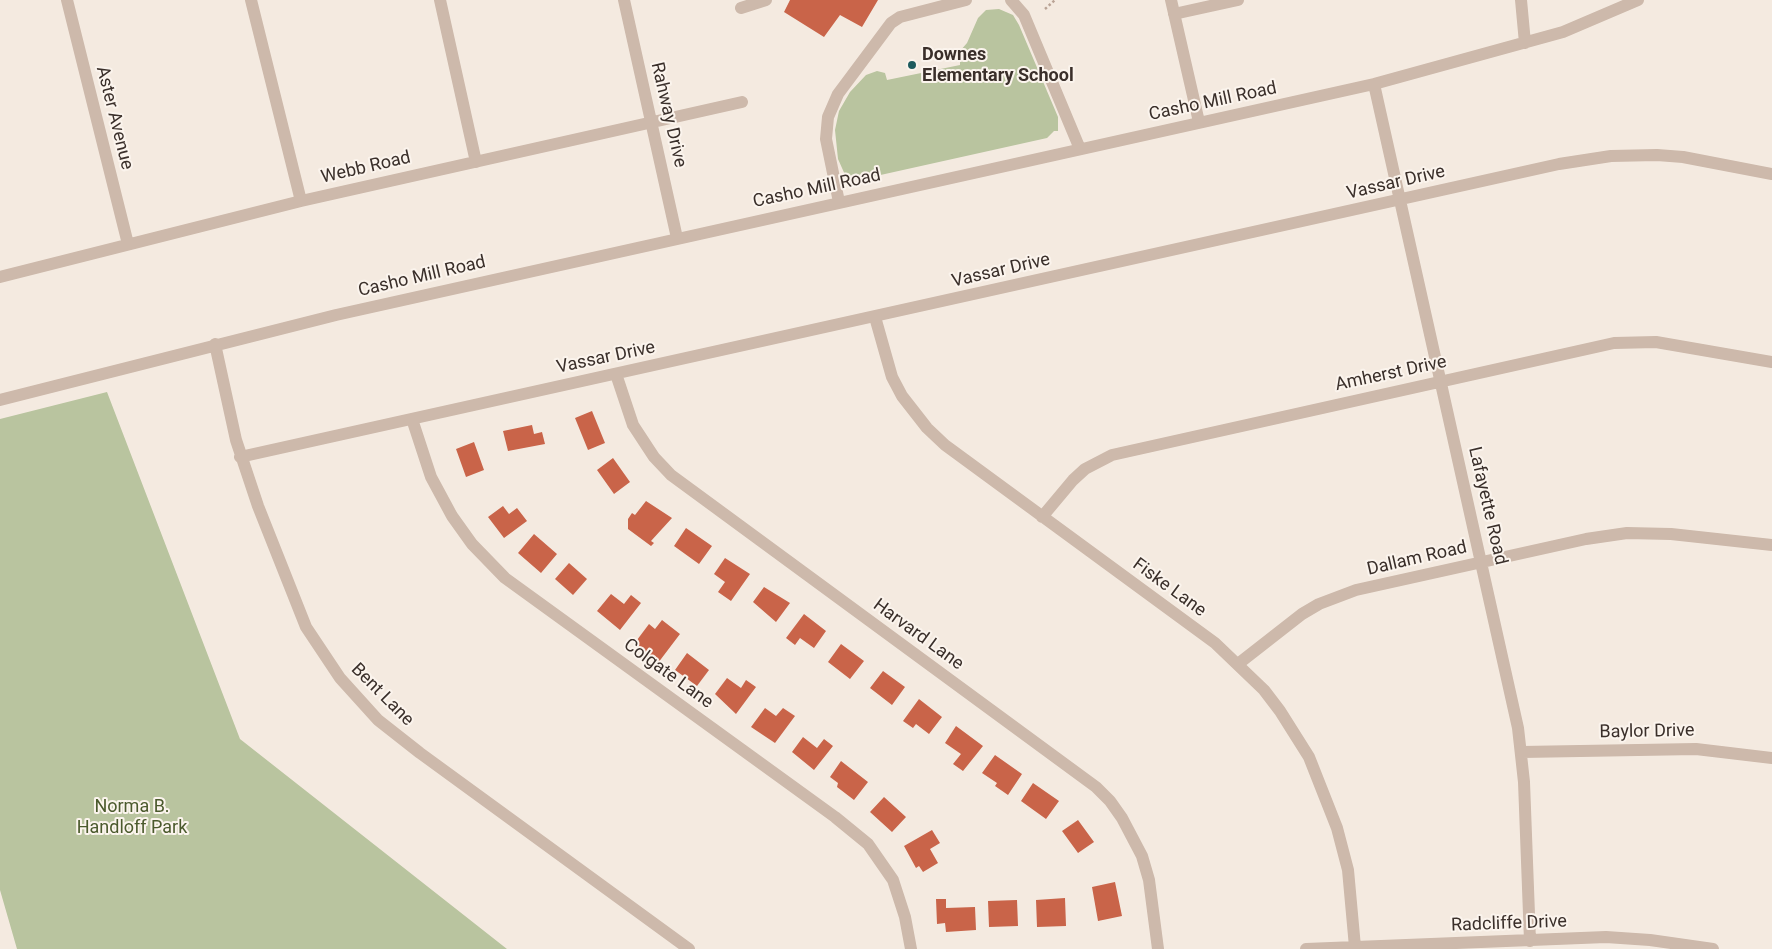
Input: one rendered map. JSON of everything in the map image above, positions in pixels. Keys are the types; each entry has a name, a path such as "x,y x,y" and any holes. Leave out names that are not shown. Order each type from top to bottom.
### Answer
{"street":[{"name":"Aster Avenue","path":"67,0 128,244"},
{"path":"251,0 300,200"},
{"path":"440,0 476,162"},
{"name":"Rahway Drive","path":"624,0 677,238"},
{"path":"741,8 766,0"},
{"path":"839,202 826,139 828,117 838,94 891,23 900,16 966,0"},
{"path":"1011,0 1024,16 1080,149"},
{"path":"1171,0 1199,122"},
{"path":"1174,14 1238,0"},
{"path":"1521,0 1525,43"},
{"name":"Casho Mill Road","path":"0,400 215,344 677,238 1374,84 1525,43 1579,26 1638,0"},
{"name":"Lafayette Road","path":"1374,84 1482,562 1522,752 1530,941"},
{"name":"Webb Road","path":"0,276 300,200 742,102"},
{"name":"Vassar Drive","path":"240,456 875,317 1559,164 1611,156 1657,155 1682,157 1772,174"},
{"name":"Fiske Lane","path":"875,317 892,377 902,396 927,428 945,445 1215,643 1238,664 1280,712 1295,733 1320,780 1337,828 1348,870 1355,947"},
{"name":"Amherst Drive","path":"1042,517 1073,480 1085,469 1112,455 1614,343 1656,342 1772,362"},
{"name":"Bent Lane","path":"215,344 240,456 306,627 326,660 359,701 378,720 420,754 689,949"},
{"name":"Harvard Lane","path":"616,374 632,425 654,457 672,475 1096,787 1110,801 1122,818 1142,856 1149,880 1158,949"},
{"name":"Colgate Lane","path":"412,419 431,477 452,516 472,544 505,578 835,816 868,844 893,880 905,917 911,949"},
{"name":"Dallam Road","path":"1238,664 1285,625 1328,600 1356,590 1586,539 1627,533 1671,534 1772,545"},
{"name":"Baylor Drive","path":"1522,752 1696,748 1772,758"},
{"name":"Radcliffe Drive","path":"1306,949 1628,938 1713,949"}],"path":[{"path":"1045,10 1055,0"}],"green space":[{"path":"999,9 1013,15 1019,25 1058,117 1058,131 1054,131 1047,138 858,180 848,175 846,177 838,159 835,130 839,111 850,92 866,75 877,71 885,73 887,80 960,65 960,51 967,43 978,18 986,10"},
{"name":"Norma B. Handloff Park","path":"107,392 240,739 507,949 17,949 0,890 0,419"}],"building":[{"path":"790,0 878,0 862,27 840,15 824,37 784,12"},
{"path":"592,411 605,443 588,450 575,418"},
{"path":"532,425 534,434 542,432 545,444 508,451 503,431"},
{"path":"474,442 484,470 466,477 456,449"},
{"path":"613,458 630,482 614,494 597,470"},
{"path":"646,501 672,518 651,541 654,543 651,546 628,529 628,519 632,513 635,515"},
{"path":"503,506 509,514 517,508 527,521 504,538 488,517"},
{"path":"686,528 712,546 699,564 674,546"},
{"path":"534,534 557,554 541,573 518,553"},
{"path":"725,558 750,574 731,601 718,592 725,582 714,574"},
{"path":"569,563 587,579 573,595 555,579"},
{"path":"764,587 790,603 776,622 753,602"},
{"path":"611,594 624,604 631,595 641,603 620,630 597,611"},
{"path":"804,614 826,631 814,648 800,638 795,645 786,638"},
{"path":"662,620 680,634 658,663 634,644 649,624 655,629"},
{"path":"841,644 864,661 850,679 828,662"},
{"path":"687,653 709,670 697,686 675,670"},
{"path":"883,671 905,687 892,705 870,688"},
{"path":"727,678 741,688 746,680 756,687 736,714 715,694"},
{"path":"919,699 942,717 929,734 916,724 913,728 903,721"},
{"path":"765,708 776,716 783,708 795,716 775,743 751,727"},
{"path":"956,726 983,746 963,771 953,764 961,754 945,743"},
{"path":"803,737 817,748 824,739 833,746 814,770 792,752"},
{"path":"995,755 1022,774 1008,795 995,786 997,783 982,773"},
{"path":"841,761 868,782 854,800 837,787 838,783 830,777"},
{"path":"1033,783 1059,801 1046,819 1021,801"},
{"path":"884,797 906,817 892,832 870,812"},
{"path":"1078,820 1094,842 1078,853 1062,831"},
{"path":"932,830 940,843 930,849 938,863 923,872 919,866 916,868 904,846"},
{"path":"1115,882 1122,916 1098,921 1092,887"},
{"path":"1065,898 1066,926 1037,927 1036,900"},
{"path":"936,899 946,899 946,908 975,907 976,930 946,932 945,923 937,924"},
{"path":"1017,900 1018,926 989,927 988,901"}],"place":[{"name":"Downes Elementary School","path":"912,65"}]}
